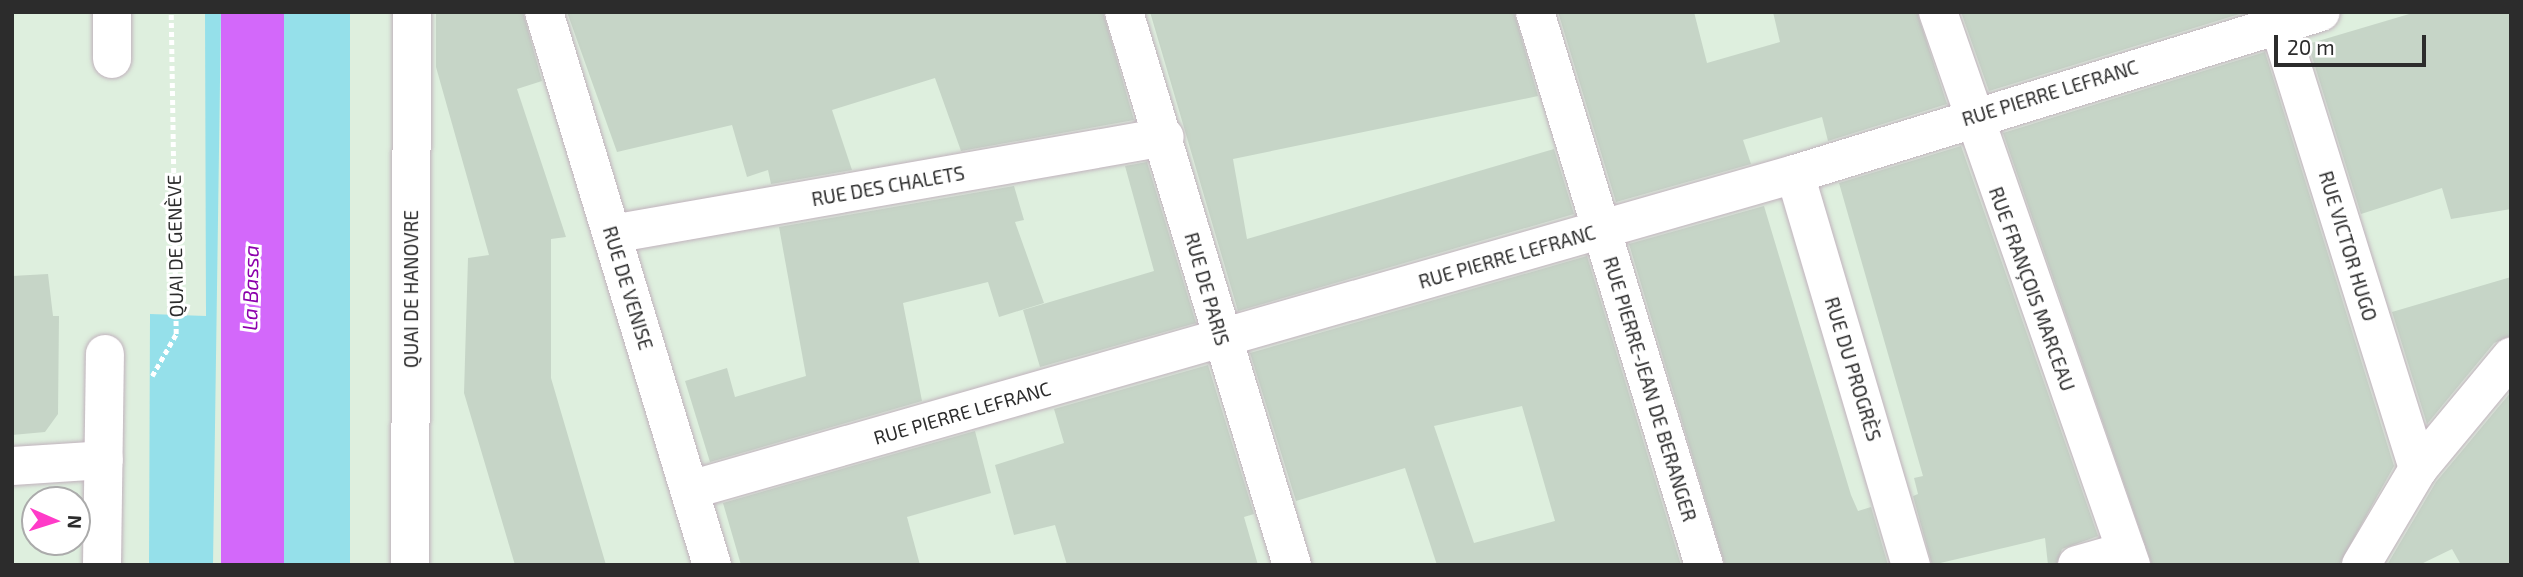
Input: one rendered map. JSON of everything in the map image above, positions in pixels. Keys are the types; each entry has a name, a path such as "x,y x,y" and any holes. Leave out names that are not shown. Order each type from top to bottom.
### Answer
{"street":[{"path":"111,12 112,59"},
{"name":"QUAI DE HANOVRE","path":"410,565 412,12"},
{"name":"RUE DE VENISE","path":"544,12 712,565"},
{"name":"RUE DE PARIS","path":"1124,12 1165,137 1222,340 1292,565"},
{"name":"RUE PIERRE-JEAN DE BERANGER","path":"1535,12 1704,565"},
{"name":"RUE FRANÇOIS MARCEAU","path":"1938,12 1970,116 2128,558"},
{"name":"RUE PIERRE LEFRANC","path":"690,490 1795,174 2277,18 2321,12"},
{"name":"RUE VICTOR HUGO","path":"2277,18 2418,469"},
{"name":"RUE DES CHALETS","path":"611,234 1165,137"},
{"name":"RUE DU PROGRÈS","path":"1795,174 1911,565"},
{"path":"102,565 105,354"},
{"path":"2361,565 2418,469 2511,356"},
{"path":"12,466 104,460"},
{"path":"2077,565 2128,558"}],"path":[{"name":"QUAI DE GENÈVE","path":"150,380 176,334 171,12"}],"shaded area":[{"path":"205,12 221,12 213,565 149,565 150,314 206,316"},
{"path":"284,12 350,12 350,565 284,565"}],"water":[{"name":"La Bassa","path":"221,12 284,12 284,565 221,565"}],"building":[{"path":"436,12 523,12 542,81 517,89 566,237 551,239 551,378 606,565 515,565 464,393 468,258 489,255 436,67"},
{"path":"567,12 1103,12 1134,120 961,151 935,78 832,110 852,170 771,184 768,170 747,177 732,125 617,152"},
{"path":"1150,12 1514,12 1538,96 1233,159 1247,239 1554,149 1574,214 1238,311"},
{"path":"1558,12 1694,12 1707,63 1780,42 1773,12 1917,12 1947,104 1828,141 1822,117 1743,140 1751,164 1616,202"},
{"path":"1961,12 2246,12 1989,91"},
{"path":"2416,12 2511,12 2511,209 2451,219 2442,188 2361,214 2308,44"},
{"path":"2265,52 2394,466 2339,565 2152,565 2003,133"},
{"path":"1961,146 2098,536 2062,549 2056,565 2048,565 2045,538 1932,565 1913,496 1918,494 1914,478 1923,476 1839,183"},
{"path":"1147,162 1196,323 1040,367 1023,310 1154,271 1125,166"},
{"path":"1014,186 1024,220 1015,222 1044,303 999,317 988,282 903,303 922,401 710,462 685,381 727,368 735,397 806,376 779,227"},
{"path":"1764,206 1851,495 1858,511 1871,507 1888,565 1725,565 1629,244"},
{"path":"1587,256 1681,565 1437,565 1405,468 1296,501 1250,353","holes":["1522,406 1555,521 1474,543 1434,426"]},
{"path":"48,274 53,316 59,316 58,414 45,432 12,435 12,276"},
{"path":"2511,277 2511,336 2494,343 2427,424 2392,312"},
{"path":"1208,365 1254,514 1244,517 1258,565 1067,565 1055,525 1014,535 995,465 1064,443 1054,409"},
{"path":"2511,392 2511,565 2461,565 2452,549 2419,565 2387,565 2436,482"},
{"path":"975,431 991,493 907,517 920,565 741,565 723,503"}]}
